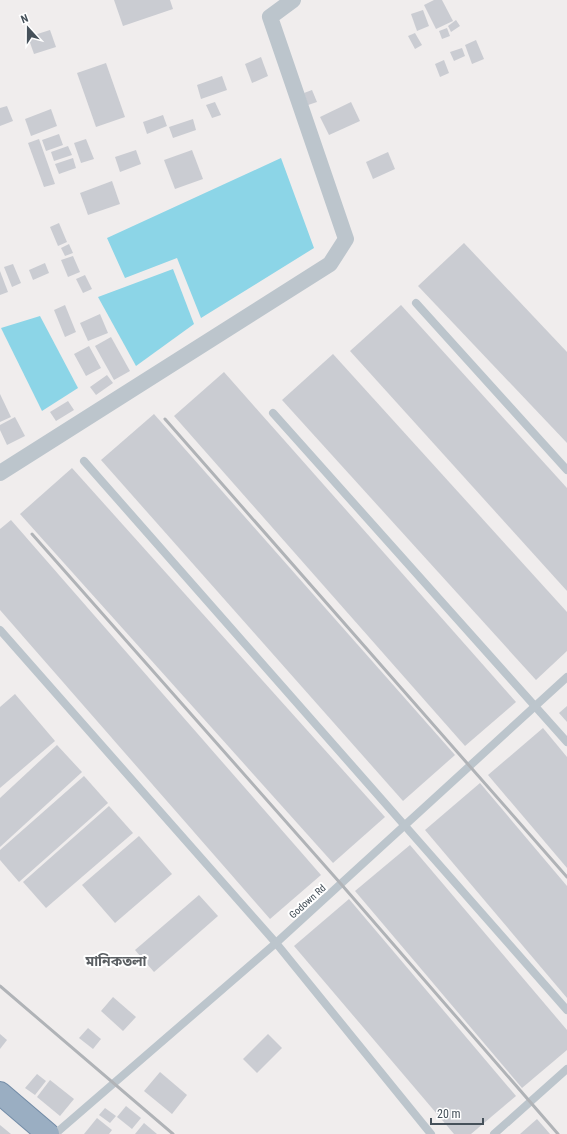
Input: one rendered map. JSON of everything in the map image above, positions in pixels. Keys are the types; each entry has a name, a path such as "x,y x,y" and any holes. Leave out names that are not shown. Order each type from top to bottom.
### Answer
{"highway":[{"path":"0,1093 48,1134"}],"street":[{"path":"0,473 330,264 346,238 270,17 293,0"}],"lane":[{"path":"416,303 567,470"},
{"path":"273,414 567,742"},
{"path":"84,461 567,1010"},
{"path":"0,630 276,943 431,1134"},
{"name":"Godown Rd","path":"55,1134 276,943 567,677"},
{"path":"494,1134 567,1069"}],"water":[{"path":"281,158 314,248 201,318 177,258 125,278 107,238"},
{"path":"173,269 194,324 136,366 98,297"},
{"path":"40,316 78,388 42,411 1,328"}],"building":[{"path":"114,0 170,0 173,9 123,26"},
{"path":"434,0 442,0 453,21 436,29 424,5"},
{"path":"423,10 429,26 417,31 411,14"},
{"path":"456,20 460,26 451,32 448,26"},
{"path":"447,28 450,36 442,39 439,31"},
{"path":"50,30 56,47 34,54 28,37"},
{"path":"415,33 422,45 415,49 408,36"},
{"path":"476,40 484,59 472,64 465,45"},
{"path":"462,48 465,56 454,61 450,52"},
{"path":"261,57 268,76 252,83 245,64"},
{"path":"444,60 449,73 440,77 435,64"},
{"path":"106,63 125,117 96,127 77,73"},
{"path":"222,76 227,90 201,99 197,85"},
{"path":"312,90 317,102 308,105 304,93"},
{"path":"215,102 221,115 212,118 206,105"},
{"path":"351,102 360,121 329,135 320,117"},
{"path":"7,106 13,121 0,126 0,108"},
{"path":"51,109 57,126 31,136 25,119"},
{"path":"163,115 167,126 147,134 143,122"},
{"path":"193,119 196,130 173,138 169,127"},
{"path":"59,134 63,145 46,151 42,140"},
{"path":"39,139 55,184 44,187 28,143"},
{"path":"86,139 94,159 81,163 74,143"},
{"path":"68,146 72,155 54,161 51,152"},
{"path":"136,150 141,164 120,172 115,157"},
{"path":"192,150 203,179 175,189 164,160"},
{"path":"388,152 395,169 373,179 366,162"},
{"path":"73,158 76,168 59,174 55,164"},
{"path":"112,181 120,204 88,215 80,193"},
{"path":"59,223 67,242 58,246 50,227"},
{"path":"464,243 567,352 567,443 418,286"},
{"path":"69,244 73,253 65,256 61,248"},
{"path":"73,256 80,272 68,277 61,260"},
{"path":"45,263 49,273 33,280 29,270"},
{"path":"13,264 21,283 12,287 4,267"},
{"path":"0,271 8,292 0,295"},
{"path":"85,275 92,289 83,293 76,279"},
{"path":"65,305 76,332 65,337 54,310"},
{"path":"401,305 567,488 567,591 350,351"},
{"path":"100,314 108,333 88,341 80,323"},
{"path":"111,337 130,371 114,380 95,346"},
{"path":"89,346 101,368 86,376 74,354"},
{"path":"333,354 567,612 567,651 536,680 282,400"},
{"path":"224,372 516,702 465,746 174,416"},
{"path":"107,375 113,383 96,395 90,387"},
{"path":"0,394 11,417 0,422"},
{"path":"68,401 74,410 56,421 50,412"},
{"path":"154,414 455,755 403,801 101,460"},
{"path":"15,417 25,436 7,445 0,430 0,425"},
{"path":"72,468 385,817 333,863 20,514"},
{"path":"11,520 321,875 270,919 0,610 0,529"},
{"path":"15,694 55,741 0,788 0,707"},
{"path":"567,706 567,722 559,713"},
{"path":"543,728 567,757 567,868 488,775"},
{"path":"57,745 82,772 0,847 0,798"},
{"path":"84,776 108,803 19,882 0,860 0,850"},
{"path":"480,783 567,886 567,998 425,830"},
{"path":"109,806 133,833 46,908 23,882"},
{"path":"139,836 172,874 115,923 82,885"},
{"path":"410,845 567,1030 567,1050 522,1088 355,891"},
{"path":"199,895 218,916 154,972 135,950"},
{"path":"349,899 516,1096 471,1134 454,1134 294,946"},
{"path":"113,997 136,1017 123,1031 101,1011"},
{"path":"88,1028 101,1039 93,1049 79,1038"},
{"path":"0,1034 7,1040 0,1049"},
{"path":"268,1034 282,1048 257,1073 243,1059"},
{"path":"160,1072 187,1095 172,1114 144,1091"},
{"path":"37,1074 46,1081 35,1095 25,1088"},
{"path":"50,1080 74,1099 60,1116 37,1097"},
{"path":"126,1106 141,1118 132,1129 117,1117"},
{"path":"105,1108 116,1116 110,1123 99,1115"},
{"path":"97,1118 112,1130 109,1134 84,1134"},
{"path":"537,1119 550,1134 520,1134"},
{"path":"144,1123 157,1134 135,1134"},
{"path":"0,1125 11,1134 0,1134"}],"railway":[{"path":"165,419 567,877"},
{"path":"32,534 341,884 558,1134"},
{"path":"0,986 173,1134"}],"district":[{"name":"মানিকতলা","path":"116,961"}]}
